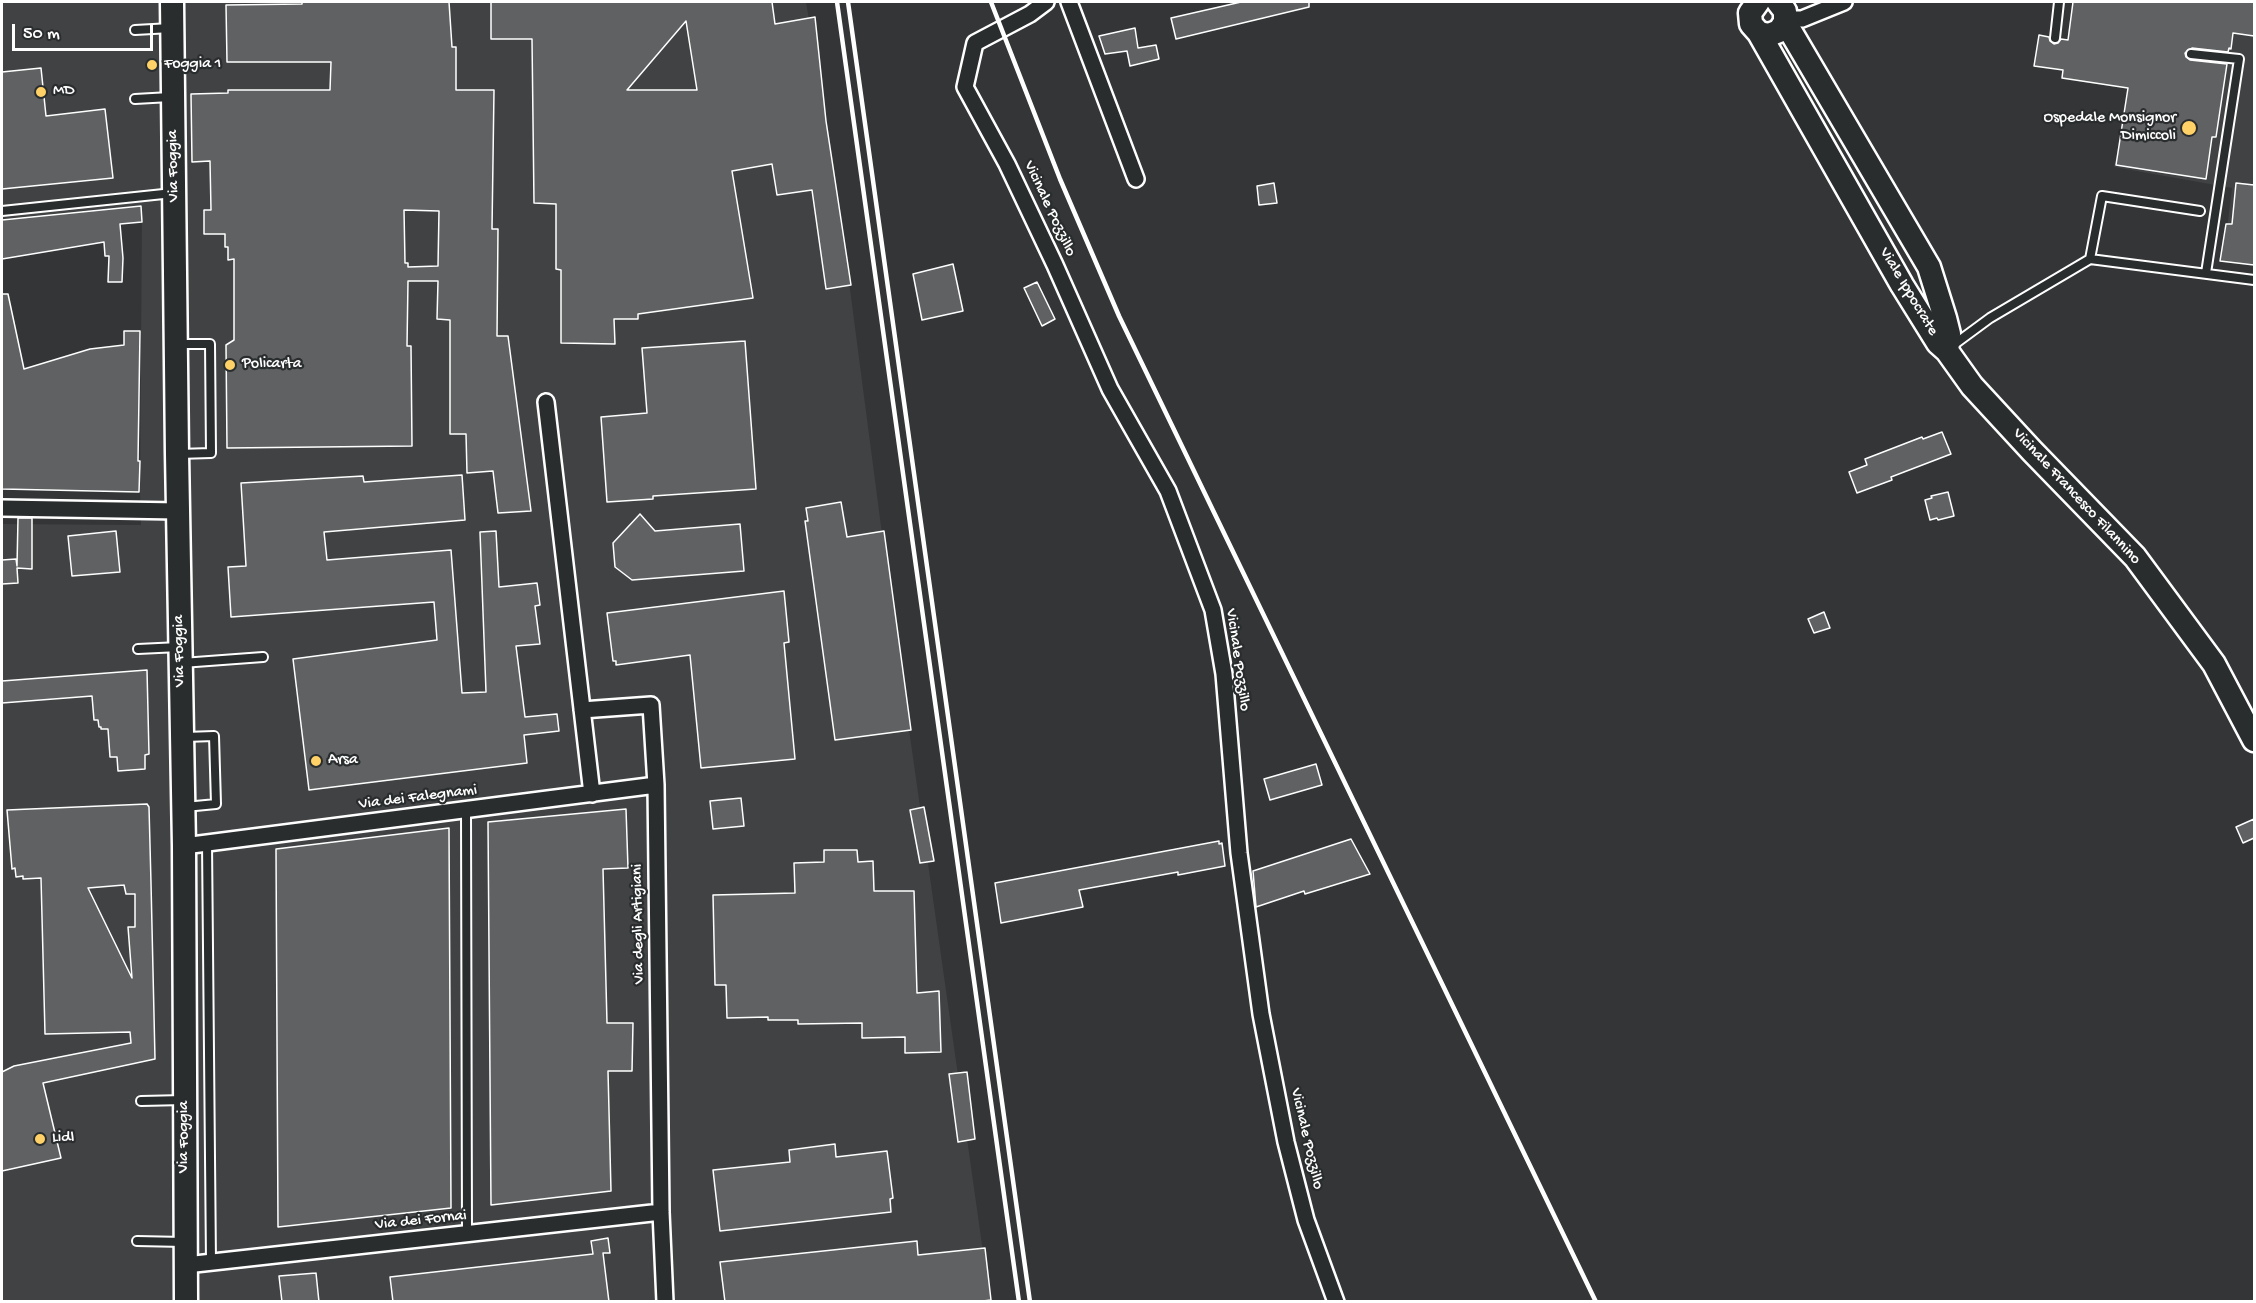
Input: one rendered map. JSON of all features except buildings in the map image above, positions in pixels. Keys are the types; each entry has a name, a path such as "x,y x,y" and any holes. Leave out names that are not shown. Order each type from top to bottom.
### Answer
{"main road":[{"name":"Via Foggia","path":"172,2 184,846 186,1302"},
{"name":"Viale Ippocrate","path":"1753,12 1775,34 1783,14"},
{"name":"Viale Ippocrate","path":"1753,12 1918,311 1938,343 1947,351"},
{"name":"Viale Ippocrate","path":"1783,14 1929,267 1946,318 1947,351"},
{"name":"Vicinale Francesco Filannino","path":"1947,351 1972,386 2135,557 2214,664 2254,740"}],"street":[{"name":"Vicinale Pozzillo","path":"1046,2 1030,14 975,43 965,87 1007,164 1110,389 1168,491 1213,610 1224,674 1239,853 1261,1014 1289,1153 1306,1220 1336,1302"},
{"path":"1069,2 1136,179"},
{"path":"1783,14 1802,19 1844,2"},
{"path":"546,402 592,794"},
{"path":"2,508 178,511"},
{"name":"Via degli Artigiani","path":"582,710 651,705 656,786 661,1212 665,1302"},
{"name":"Via dei Falegnami","path":"184,846 656,786"},
{"name":"Via dei Fornai","path":"186,1265 661,1212"}],"lane":[{"path":"2055,38 2060,2"},
{"path":"135,30 173,27"},
{"path":"2191,54 2239,59 2206,273"},
{"path":"135,99 173,97"},
{"path":"2,211 174,193"},
{"path":"2090,259 2102,196 2200,211"},
{"path":"1947,351 1990,318 2090,259 2254,280"},
{"path":"176,345 210,344 211,453 177,454"},
{"path":"138,650 180,655 263,657"},
{"path":"182,737 214,736 216,804 183,807"},
{"path":"466,810 467,1234"},
{"path":"207,843 211,1262"},
{"path":"141,1101 185,1100"},
{"path":"137,1241 186,1242"}],"shaded area":[{"path":"2,2 806,2 833,159 890,595 990,1301 2,1301 2,524 141,525 142,205 2,219"},
{"name":"Ospedale Monsignor Dimiccoli","path":"2073,2 2254,2 2254,265 2223,261 2232,188 2114,167 2131,89 2061,79"}],"railway":[{"path":"837,2 1019,1302"},
{"path":"848,2 1030,1302"},
{"path":"991,2 1060,179 1119,316 1596,1302"}],"place":[{"name":"Foggia 1","path":"152,65"},
{"name":"MD","path":"41,92"},
{"name":"Ospedale Monsignor Dimiccoli","path":"2189,128"},
{"name":"Policarta","path":"230,365"},
{"name":"Arsa","path":"316,761"},
{"name":"Lidl","path":"40,1139"}]}
